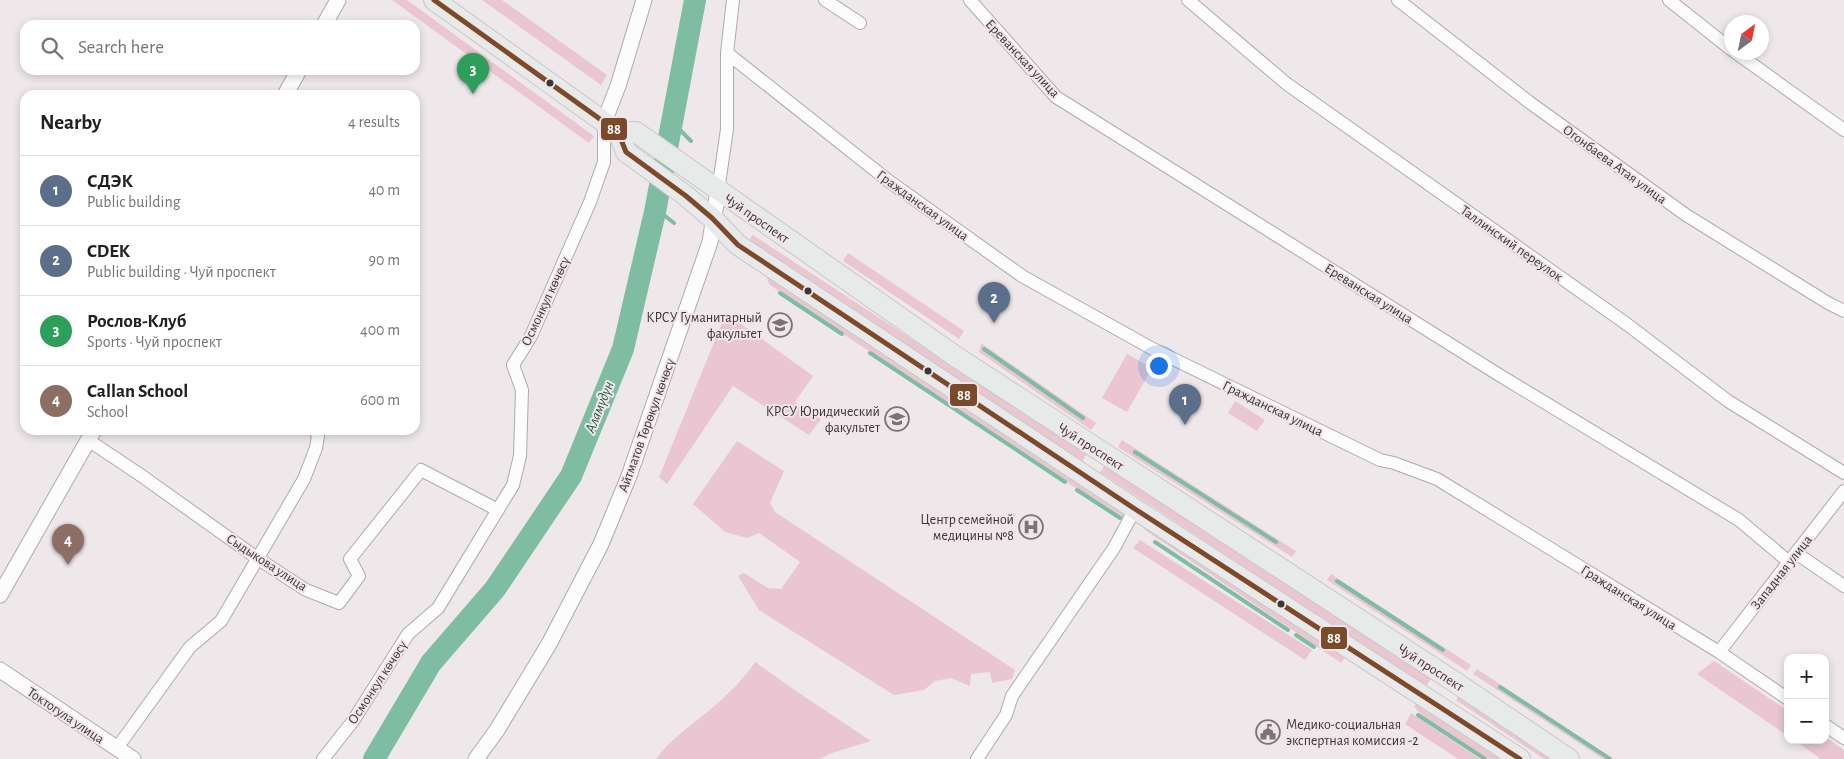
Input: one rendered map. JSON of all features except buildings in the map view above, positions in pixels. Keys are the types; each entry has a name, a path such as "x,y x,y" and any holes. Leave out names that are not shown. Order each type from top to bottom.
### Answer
{"main road":[{"name":"Чуй проспект","path":"434,0 620,129 691,171 955,356 1450,679 1569,759"},
{"name":"Чуй проспект","path":"620,129 626,152 686,196 712,218 738,245 1135,508 1520,759"},
{"path":"1434,703 1450,679"}],"street":[{"path":"327,20 338,0"},
{"name":"Осмонкул көчөсү","path":"323,759 353,721 408,634 438,608 513,485 520,456 522,390 513,365 531,336 590,202 604,162 620,129 618,86 644,0"},
{"name":"Айтматов Төрөкул көчөсү","path":"476,759 497,730 550,644 601,544 629,476 710,242 712,218 727,129 727,53 732,0"},
{"path":"824,0 860,23"},
{"name":"Ереванская улица","path":"970,0 1056,96 1496,373 1739,520 1792,558 1844,586"},
{"name":"Таллинский переулок","path":"1188,0 1287,84 1628,325 1728,401 1844,473"},
{"name":"Огонбаева Атая улица","path":"1398,0 1529,102 1686,215 1844,311"},
{"path":"1669,0 1724,44"},
{"name":"Гражданская улица","path":"727,53 890,182 1022,276 1167,356 1380,460 1394,463 1437,479 1719,652 1784,696"},
{"path":"1746,60 1844,130"},
{"path":"288,90 296,75"},
{"path":"0,595 91,435"},
{"name":"Сыдыкова улица","path":"91,435 139,474 257,558 306,590 339,603 359,576 350,560 420,470 498,510"},
{"path":"116,748 190,647 221,621 304,479 316,448 317,435"},
{"name":"Западная улица","path":"1719,652 1844,491"},
{"path":"976,759 1006,715 1012,696 1114,548 1135,508"},
{"name":"Токтогула улица","path":"0,670 133,759"},
{"path":"1829,728 1844,738"}],"shaded area":[{"path":"392,0 407,0 594,136 589,143"},
{"path":"482,0 502,0 607,75 601,85"},
{"path":"753,235 1087,454 1082,461 767,255 752,243 750,238"},
{"path":"848,253 964,331 959,339 843,261"},
{"path":"770,275 1127,510 1123,519 784,295 769,284 767,279"},
{"path":"726,313 813,376 795,402 821,419 809,435 733,386 667,484 659,477"},
{"path":"981,343 1096,423 1091,430 979,352"},
{"path":"1127,354 1152,368 1127,412 1102,398"},
{"path":"1235,401 1265,420 1257,431 1228,413"},
{"path":"1122,440 1296,551 1292,557 1118,447"},
{"path":"737,441 784,471 770,503 775,512 1015,670 1012,679 992,683 990,672 971,674 970,686 951,678 935,681 924,690 894,695 759,610 738,576 744,573 768,588 781,589 800,562 759,533 747,538 725,532 693,504"},
{"path":"1105,465 1431,679 1426,686 1100,472"},
{"path":"1142,525 1346,656 1341,663 1145,530"},
{"path":"1140,540 1312,650 1305,660 1133,548"},
{"path":"1331,574 1471,665 1467,671 1327,580"},
{"path":"1714,661 1784,708 1784,733 1697,674"},
{"path":"755,662 871,741 829,754 820,759 656,759 671,742 730,691"},
{"path":"1477,669 1613,759 1603,759 1473,674"},
{"path":"1460,693 1558,759 1544,759 1456,700"},
{"path":"1417,703 1501,759 1491,759 1480,755 1435,726 1414,706"},
{"path":"1411,713 1480,759 1458,759 1405,724"},
{"path":"1829,740 1844,750 1844,759 1821,759 1800,744 1829,744"}],"waterway":[{"name":"Аламүдүн","path":"374,759 431,663 495,589 571,476 623,349 655,212 695,0"},
{"path":"672,122 691,141"},
{"path":"655,208 674,223"},
{"path":"780,293 842,334"},
{"path":"984,349 1083,418"},
{"path":"870,353 1065,482"},
{"path":"1135,452 1276,542"},
{"path":"1077,490 1120,518"},
{"path":"1155,542 1288,630"},
{"path":"1337,581 1443,650"},
{"path":"1296,635 1314,647"},
{"path":"1500,687 1610,759"},
{"path":"1418,715 1485,759"}],"transit line":[{"name":"88","path":"434,0 618,132 626,152 686,196 712,218 738,245 1135,509 1520,759"}],"place":[{"name":"Рослов-Клуб","path":"473,94"},
{"name":"CDEK","path":"994,323"},
{"name":"КРСУ Гуманитарный факультет","path":"780,325"},
{"name":"КРСУ Юридический факультет","path":"897,419"},
{"name":"СДЭК","path":"1185,425"},
{"name":"Центр семейной медицины №8","path":"1031,527"},
{"name":"Callan School","path":"68,565"},
{"name":"Медико-социальная экспертная комиссия -2","path":"1268,732"}]}
